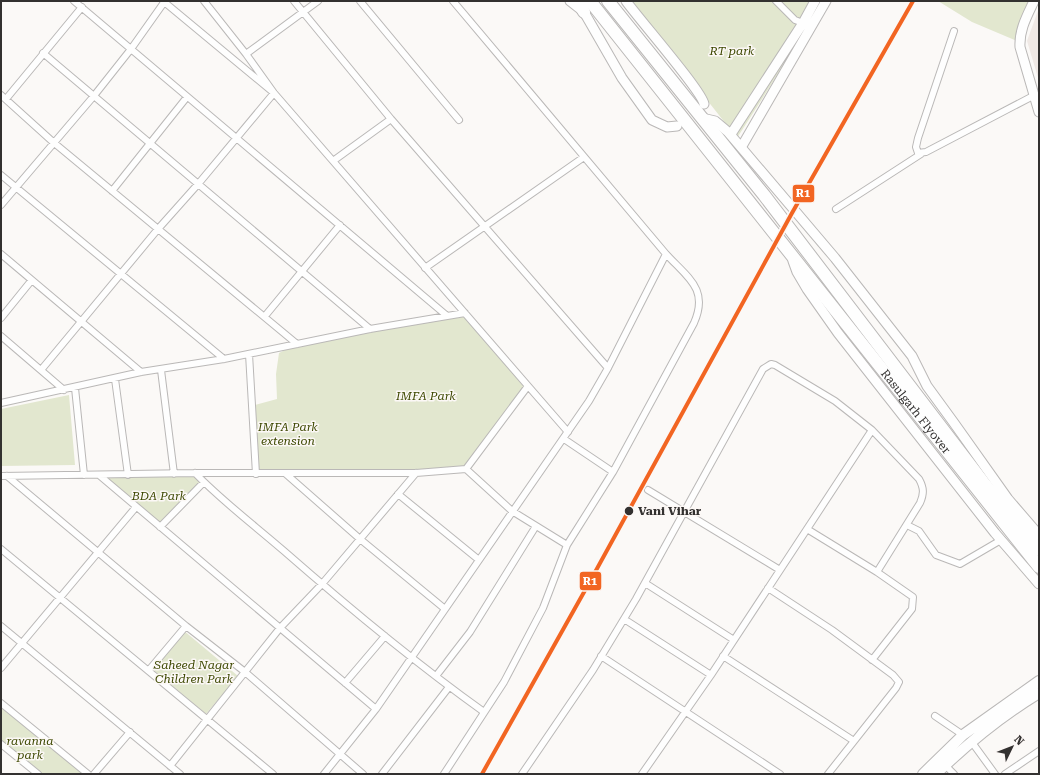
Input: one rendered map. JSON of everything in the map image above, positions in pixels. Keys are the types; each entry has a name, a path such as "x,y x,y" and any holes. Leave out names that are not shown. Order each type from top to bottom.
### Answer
{"highway":[{"name":"Rasulgarh Flyover","path":"590,1 1039,567"},
{"name":"Rasulgarh Flyover","path":"608,1 764,195 982,482 1039,550"}],"main road":[{"path":"1021,694 1039,674"},
{"path":"923,774 1039,681"},
{"path":"936,774 967,738 1039,693"}],"street":[{"path":"74,1 446,315"},
{"path":"1,205 53,142 93,97 131,49 164,1 274,93"},
{"path":"204,1 246,54 274,93 568,432"},
{"path":"294,1 391,120 485,225 608,368"},
{"path":"246,54 318,1"},
{"path":"360,1 459,120"},
{"path":"444,774 504,682 543,608 567,545 613,472 700,311 700,296 697,289 453,1"},
{"path":"570,1 581,6 622,78 652,120 667,127 677,126"},
{"path":"626,1 690,81 703,99 704,104"},
{"path":"776,1 795,20 803,23"},
{"path":"731,134 803,23 815,1"},
{"path":"742,146 826,1"},
{"path":"1034,1 1023,24 1019,38 1033,96 1039,112"},
{"path":"82,7 4,97 53,142 297,344"},
{"path":"921,154 918,153 916,147 954,31"},
{"path":"43,53 93,97 199,183 370,329"},
{"path":"41,370 158,229 199,183 274,93"},
{"path":"836,209 921,154 1033,96"},
{"path":"112,191 187,97"},
{"path":"702,118 715,121 731,134 812,231 912,356 927,386 1008,499 1039,536"},
{"path":"333,161 391,120"},
{"path":"425,268 584,157"},
{"path":"1,175 224,359"},
{"path":"265,316 340,225"},
{"path":"790,253 797,272 838,332 1001,540 1039,584"},
{"path":"1,254 140,372"},
{"path":"324,774 376,709 590,401 666,254"},
{"path":"1,318 32,281"},
{"path":"3,400 75,388 140,372 161,370 224,359 370,329 465,313"},
{"path":"1,336 64,390"},
{"path":"249,354 256,474"},
{"path":"522,774 624,619 685,512 759,375 766,366 775,365 835,401 872,430 919,479 923,486 923,495 920,503 877,572"},
{"path":"161,370 174,474"},
{"path":"115,379 128,475"},
{"path":"466,469 528,386"},
{"path":"75,388 84,475"},
{"path":"642,774 711,675 872,430"},
{"path":"564,439 613,472"},
{"path":"4,476 195,473 416,473 466,469 512,512 567,545"},
{"path":"195,473 322,584 449,687 484,712"},
{"path":"170,766 280,628 322,584 416,473"},
{"path":"286,474 360,539 445,609"},
{"path":"99,475 376,709"},
{"path":"4,476 98,551 186,626 245,672 363,774"},
{"path":"160,527 204,482"},
{"path":"648,490 780,570"},
{"path":"398,494 479,560"},
{"path":"1,668 59,596 136,507"},
{"path":"907,525 919,531 936,555 960,564 1001,540"},
{"path":"436,676 470,632 536,526"},
{"path":"807,529 877,572 913,597 912,608 872,660"},
{"path":"1,549 273,774"},
{"path":"645,583 734,640"},
{"path":"768,588 832,630 895,678 898,685 828,774"},
{"path":"624,619 711,675"},
{"path":"1,626 180,774"},
{"path":"149,670 186,626"},
{"path":"345,683 385,636"},
{"path":"601,656 780,774"},
{"path":"723,656 854,741"},
{"path":"382,774 449,687"},
{"path":"1,703 88,774"},
{"path":"935,716 967,738 995,774"},
{"path":"94,774 130,732"},
{"path":"1,744 38,774"},
{"path":"1005,774 1039,751"},
{"path":"945,765 954,774"}],"shaded area":[{"path":"1039,8 1039,81 1027,41"}],"green space":[{"name":"RT park","path":"629,1 776,1 796,20 781,1 813,1 789,54 737,138"},
{"path":"938,1 1034,1 1017,41 972,22"},
{"name":"IMFA Park","path":"465,313 528,386 466,469 256,474 251,406 277,399 276,374 279,353 297,344"},
{"path":"69,395 75,465 1,466 1,409"},
{"name":"BDA Park","path":"195,473 204,482 160,527 99,475"},
{"name":"Saheed Nagar Children Park","path":"183,630 238,676 206,714 151,668"},
{"name":"ravanna park","path":"1,703 88,774 38,774 1,744"}],"transit line":[{"name":"R1","path":"482,774 588,585 792,213 913,1"}],"place":[{"name":"Vani Vihar","path":"629,511"}],"park label":[{"name":"IMFA Park extension","path":"288,434"}]}
